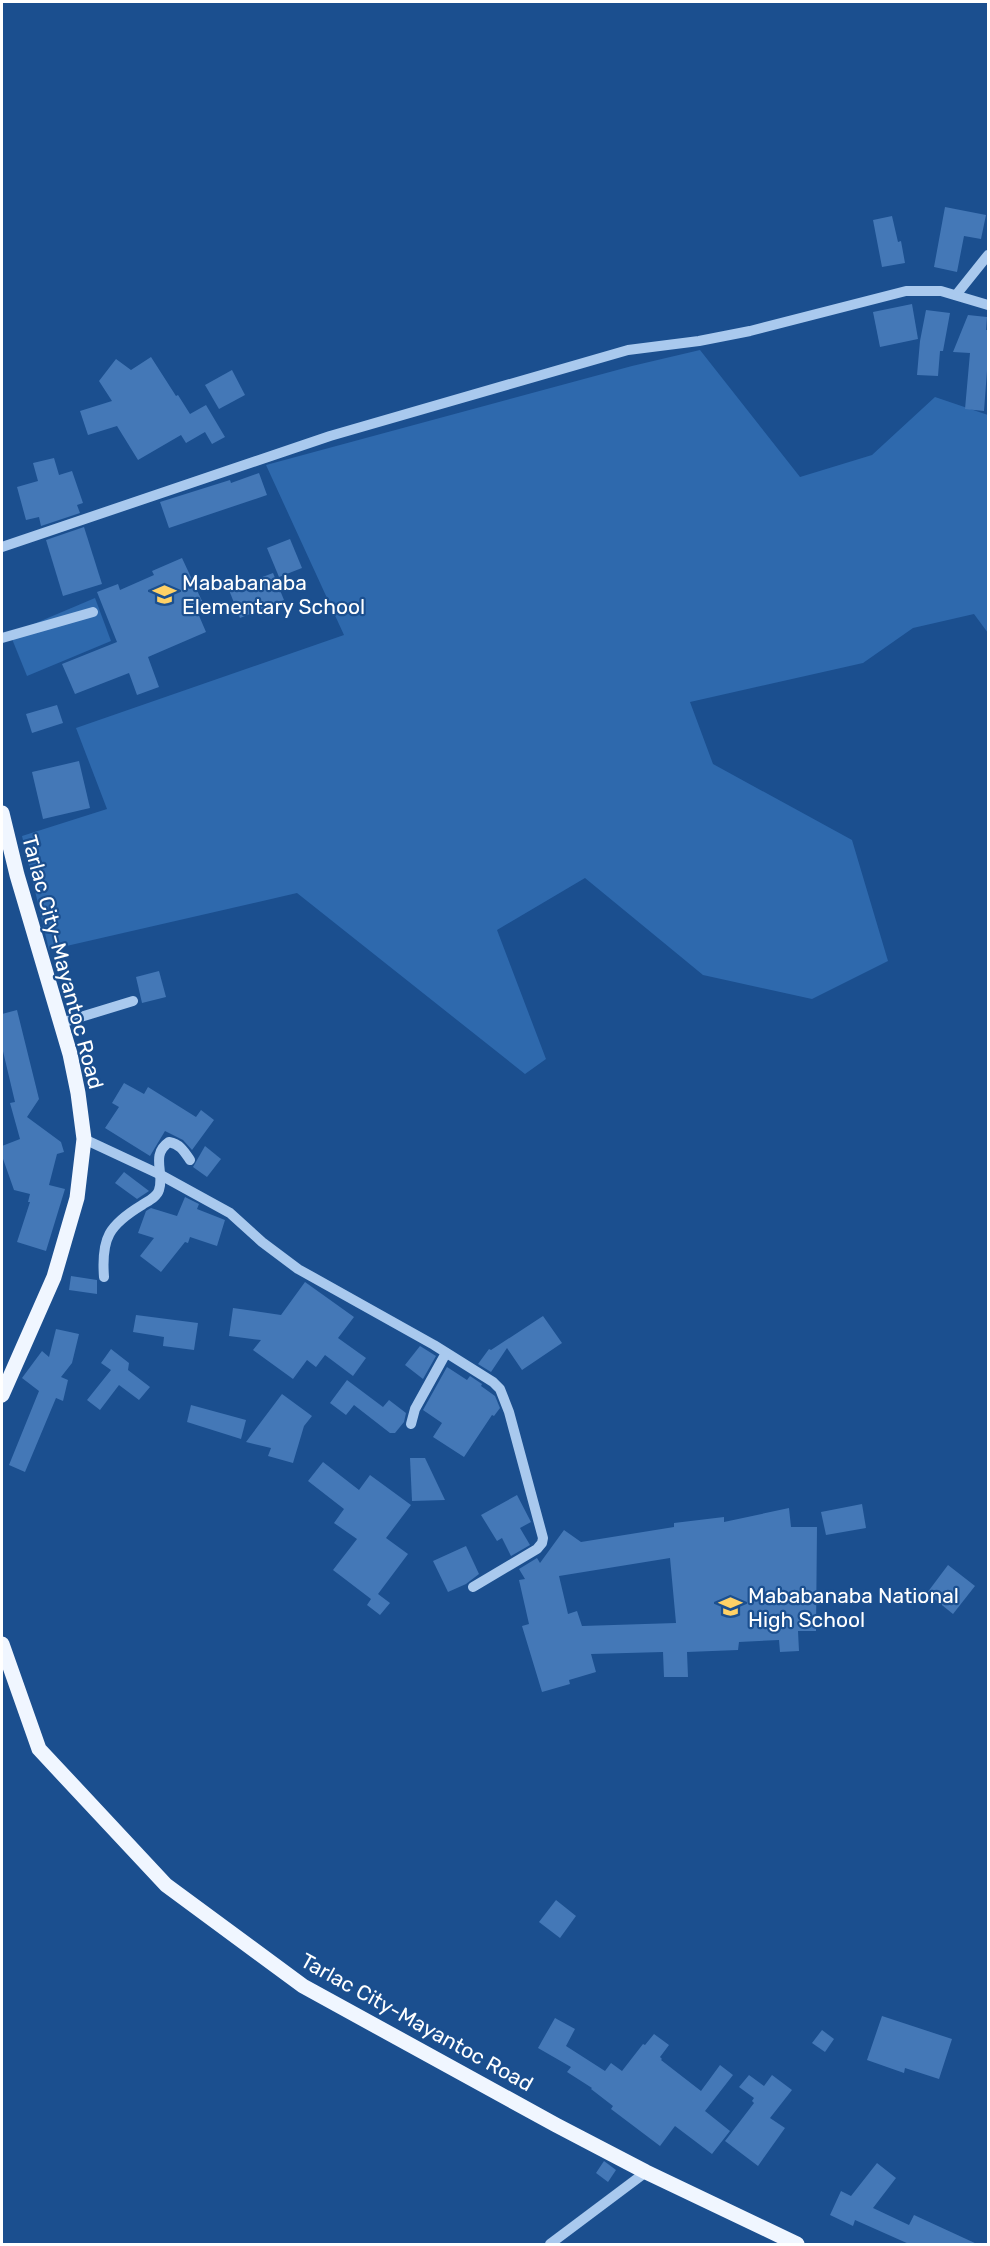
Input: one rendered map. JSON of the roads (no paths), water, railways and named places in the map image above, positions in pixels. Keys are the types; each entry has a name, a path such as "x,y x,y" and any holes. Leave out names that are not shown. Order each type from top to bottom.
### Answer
{"main road":[{"name":"Tarlac City-Mayantoc Road","path":"2,813 17,875 61,1023 78,1093 84,1139 76,1198 54,1277 2,1395"},
{"name":"Tarlac City-Mayantoc Road","path":"2,1644 39,1749 166,1885 303,1986 556,2125 646,2172 797,2244"}],"street":[{"path":"956,295 988,255"},
{"path":"2,547 330,436 628,350 699,341 750,331 906,291 941,291 988,305"},
{"path":"2,638 93,612"},
{"path":"61,1023 133,1001"},
{"path":"84,1139 159,1174 230,1213 262,1242 298,1269 446,1353 493,1382 500,1389 509,1412 543,1538 537,1549 473,1587"},
{"path":"104,1277 103,1259 106,1242 112,1228 120,1218 154,1197 159,1190 162,1147 169,1142 175,1143 184,1150 189,1160"},
{"path":"411,1424 414,1409 446,1353"},
{"path":"550,2244 646,2172"}],"place":[{"name":"Mababanaba Elementary School","path":"164,594"},
{"name":"Mababanaba National High School","path":"730,1607"}]}
